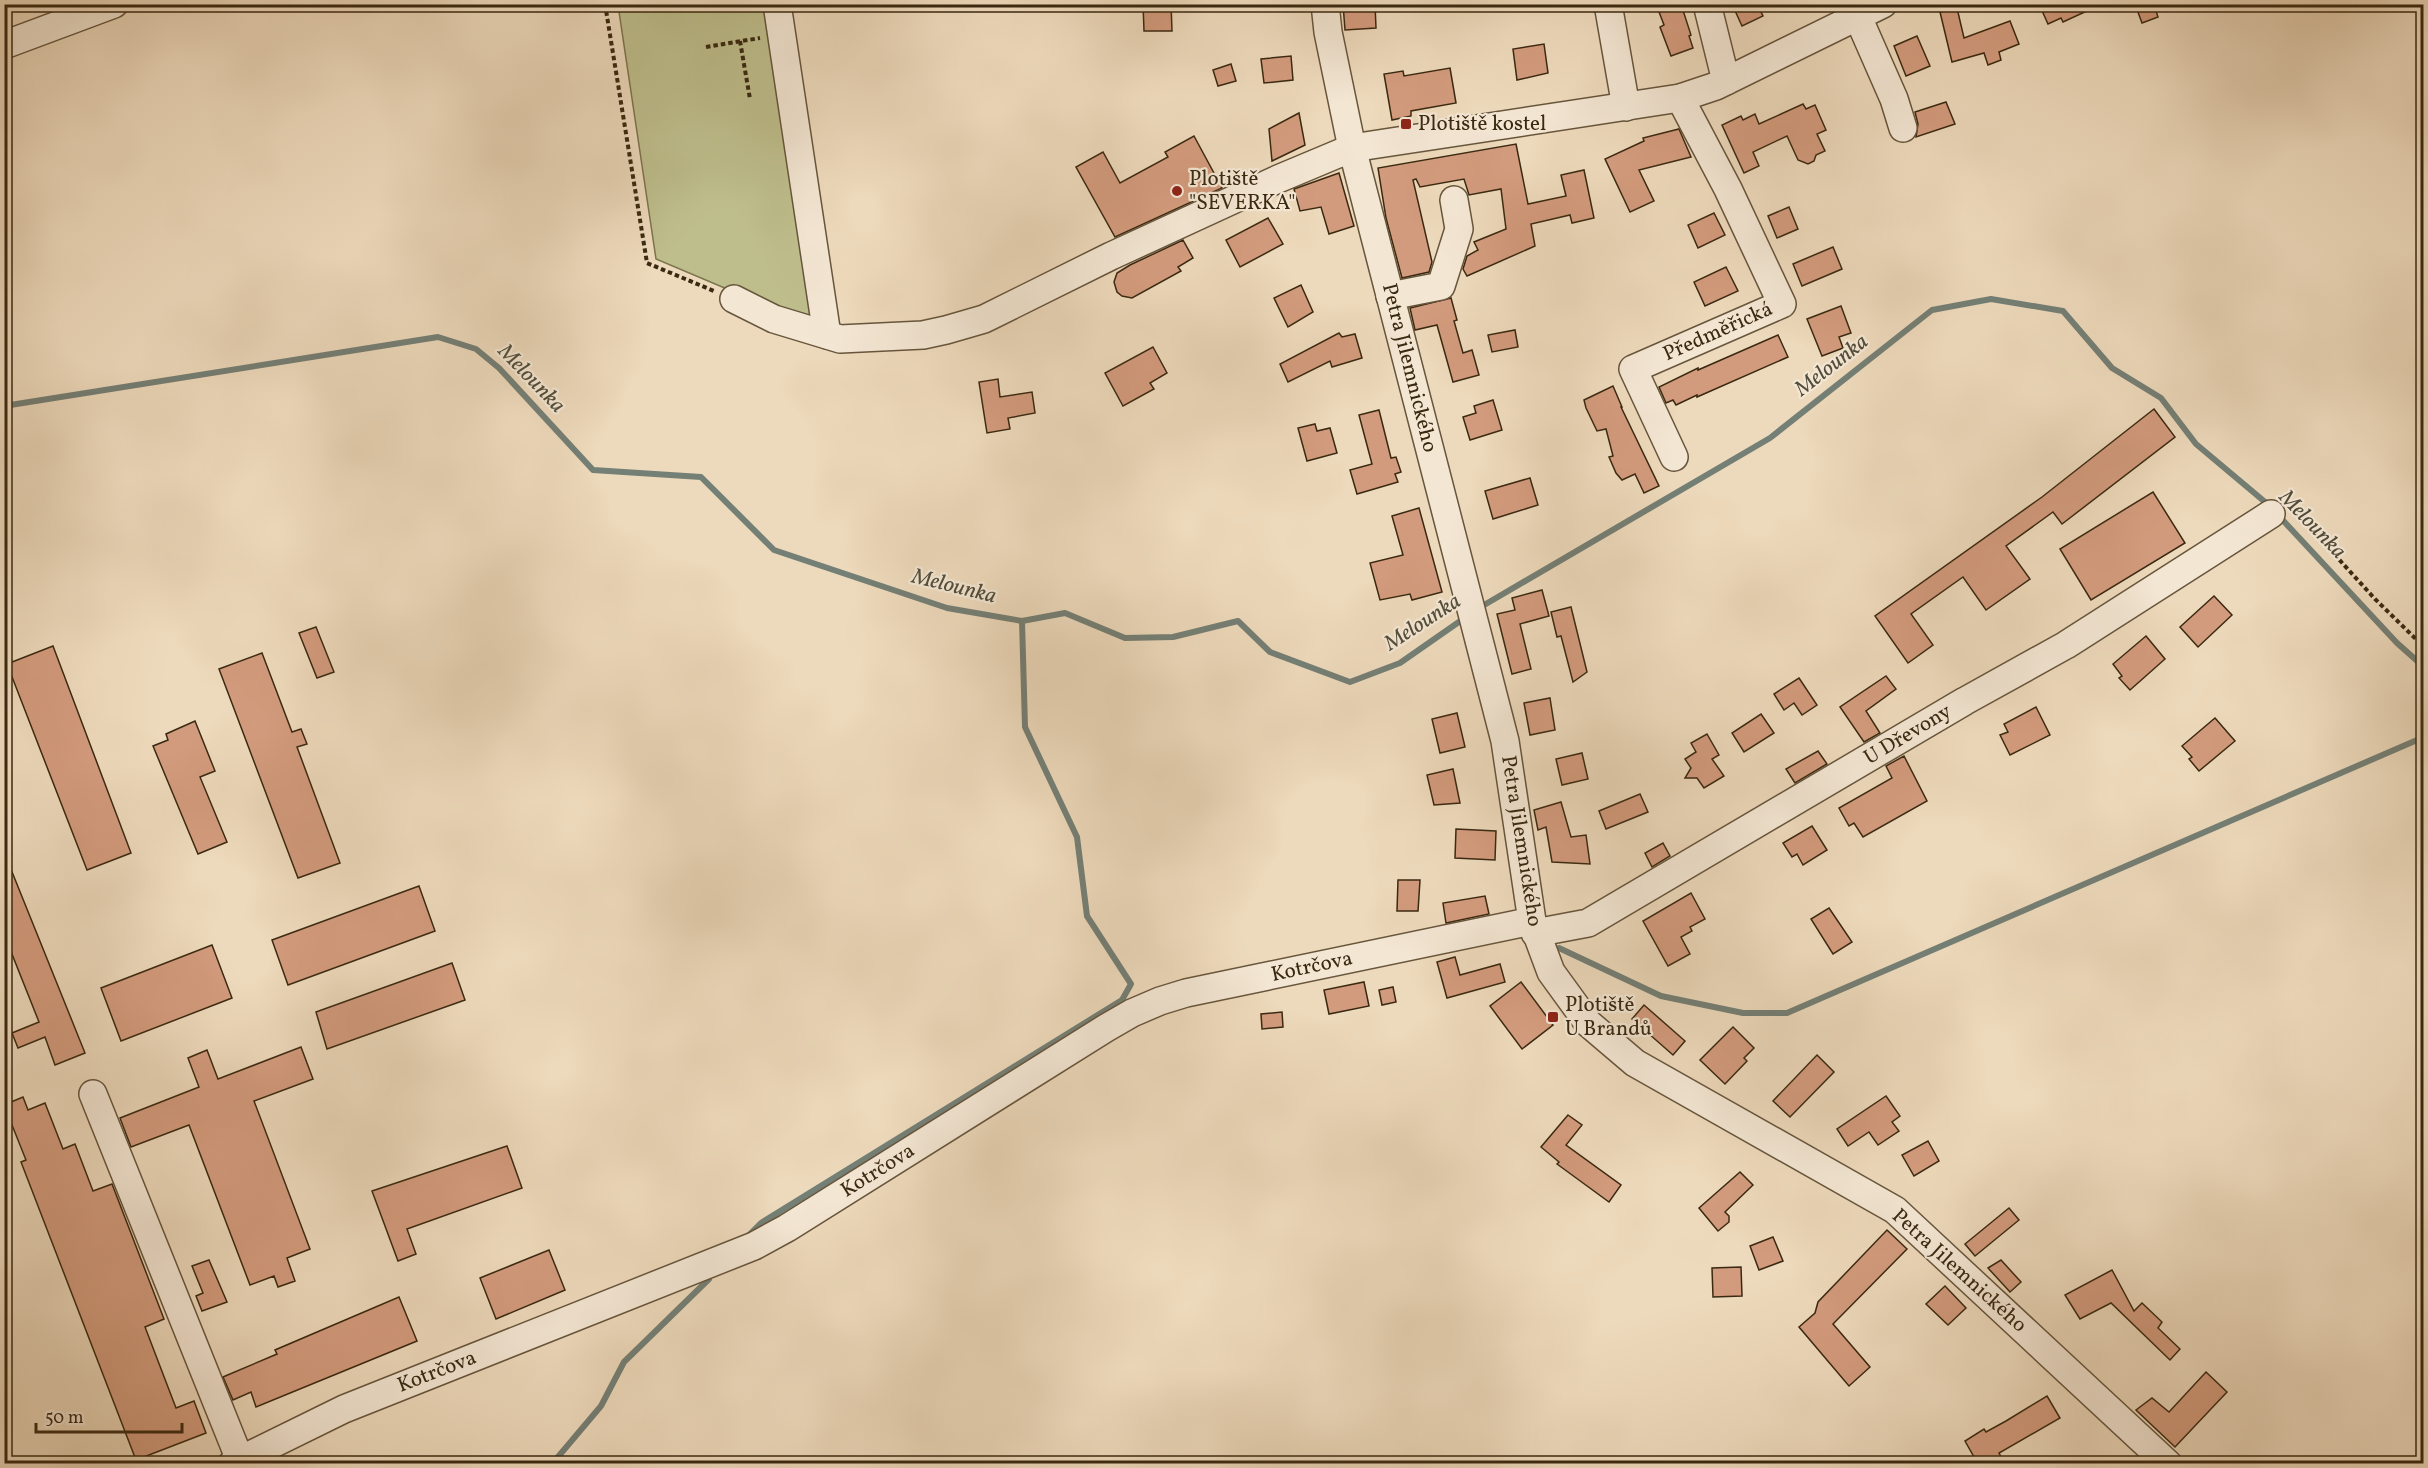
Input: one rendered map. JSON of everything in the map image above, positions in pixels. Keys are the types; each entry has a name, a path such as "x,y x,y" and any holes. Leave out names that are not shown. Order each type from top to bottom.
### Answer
{"street":[{"path":"4,45 114,4"},
{"path":"777,4 827,335"},
{"name":"Petra Jilemnického","path":"1325,4 1328,32 1352,148 1505,741 1534,927 1551,972 1588,1023 1635,1063 1895,1210 2168,1464"},
{"path":"1608,4 1626,107"},
{"path":"1707,4 1726,81"},
{"path":"734,299 774,319 840,339 923,335 946,330 984,318 1173,227 1352,148 1680,98 1726,81 1883,4"},
{"path":"1858,16 1894,99 1903,128"},
{"name":"Předměřická","path":"1674,457 1633,369 1782,304 1728,189 1680,98"},
{"path":"1390,296 1441,286 1459,229 1454,200"},
{"name":"U Dřevony","path":"1534,927 1588,923 1965,701 2066,645 2279,508"},
{"name":"Kotrčova","path":"236,1462 344,1408 754,1246 787,1228 1106,1028 1132,1013 1161,1001 1186,993 1534,927"},
{"path":"93,1094 236,1462"}],"path":[{"path":"605,4 647,263 734,299"},
{"path":"706,47 781,34"},
{"path":"740,41 750,99"},
{"path":"2279,508 2424,647"}],"green space":[{"path":"618,5 770,5 817,327 656,259"}],"building":[{"path":"1143,4 1171,4 1172,31 1144,31"},
{"path":"1343,4 1375,4 1376,28 1345,30"},
{"path":"1656,4 1681,4 1693,48 1671,56 1660,27 1664,25"},
{"path":"1732,4 1757,4 1763,16 1742,26"},
{"path":"2039,4 2102,4 2063,22 2061,18 2048,24"},
{"path":"2135,4 2154,4 2158,17 2142,23"},
{"path":"1957,8 1964,38 2010,21 2019,44 1999,52 2001,60 1988,65 1984,53 1952,62 1940,12"},
{"path":"1917,36 1930,66 1906,76 1894,46"},
{"path":"1544,44 1548,73 1517,80 1513,49"},
{"path":"1291,56 1293,80 1264,83 1261,59"},
{"path":"1231,64 1236,81 1218,86 1213,70"},
{"path":"1450,68 1456,103 1411,111 1411,116 1392,120 1384,74 1403,71 1404,76"},
{"path":"1946,102 1955,124 1916,137 1918,124 1915,112"},
{"path":"1803,104 1806,109 1815,105 1826,130 1817,134 1825,151 1816,155 1814,161 1808,164 1798,160 1787,136 1753,152 1759,166 1744,173 1722,125 1741,116 1743,120 1755,114 1759,124"},
{"path":"1299,113 1305,145 1272,161 1269,129"},
{"path":"1679,129 1691,157 1639,170 1654,201 1630,212 1605,159 1644,141 1643,138"},
{"name":"Plotiště \"SEVERKA\"","path":"1194,136 1222,188 1115,237 1076,167 1103,152 1120,183 1168,157 1165,152"},
{"path":"1516,144 1528,204 1566,196 1561,175 1584,170 1594,218 1572,223 1570,215 1531,224 1535,246 1467,276 1463,269 1467,256 1478,250 1474,242 1506,229 1501,189 1469,195 1464,179 1420,187 1416,179 1413,180 1432,262 1429,272 1402,278 1386,218 1378,168"},
{"path":"1339,173 1354,226 1329,234 1321,207 1300,211 1294,189"},
{"path":"1789,207 1798,229 1777,238 1768,216"},
{"path":"1714,213 1725,235 1698,248 1688,225"},
{"path":"1268,218 1283,244 1240,267 1226,240"},
{"path":"1183,240 1193,258 1178,267 1181,271 1132,298 1122,296 1117,292 1114,282 1117,273"},
{"path":"1833,247 1842,269 1802,286 1793,264"},
{"path":"1726,267 1738,291 1705,306 1694,282"},
{"path":"1301,285 1313,312 1288,327 1274,298"},
{"path":"1451,298 1457,320 1454,321 1463,353 1472,350 1479,375 1453,382 1437,325 1415,330 1410,308"},
{"path":"1841,306 1851,333 1839,337 1843,348 1822,356 1807,319"},
{"path":"1515,330 1518,347 1492,352 1488,335"},
{"path":"1339,333 1342,337 1355,334 1362,358 1332,367 1330,361 1288,382 1280,364"},
{"path":"1778,335 1788,357 1676,405 1673,400 1666,403 1659,387"},
{"path":"1153,347 1167,373 1150,383 1154,389 1123,406 1105,373"},
{"path":"998,379 1000,397 1032,392 1035,413 1008,418 1010,429 987,433 979,382"},
{"path":"1613,386 1659,486 1644,493 1635,474 1622,480 1616,473 1609,457 1613,456 1606,429 1597,431 1586,408 1584,400"},
{"path":"1493,400 1502,430 1470,440 1463,417 1476,413 1474,406"},
{"path":"2154,409 2175,437 2062,524 2053,512 2006,546 2030,579 1986,610 1963,577 1911,614 1933,645 1908,663 1875,616 2042,497"},
{"path":"1379,410 1391,458 1396,457 1401,472 1395,474 1398,482 1357,494 1350,470 1372,464 1359,415"},
{"path":"1315,424 1317,431 1330,428 1337,453 1307,461 1298,428"},
{"path":"1530,478 1538,505 1493,519 1485,491"},
{"path":"2153,492 2185,543 2091,600 2060,549"},
{"path":"1419,508 1442,592 1412,600 1410,594 1380,600 1370,563 1403,555 1392,516"},
{"path":"1542,590 1549,616 1520,624 1531,669 1512,674 1497,614 1515,610 1512,598"},
{"path":"2214,596 2232,615 2198,647 2180,627"},
{"path":"1571,607 1587,672 1573,682 1561,636 1557,637 1551,612"},
{"path":"316,627 334,672 317,678 299,633"},
{"path":"2146,636 2165,659 2130,690 2119,678 2122,676 2113,664"},
{"path":"53,646 131,853 87,870 7,664"},
{"path":"262,653 292,732 301,729 307,744 297,747 340,863 298,878 219,669"},
{"path":"1886,676 1896,689 1866,711 1880,733 1864,742 1840,707"},
{"path":"1799,678 1817,705 1802,715 1794,703 1784,710 1774,694"},
{"path":"1550,698 1555,730 1530,735 1524,703"},
{"path":"2036,707 2050,735 2010,755 2000,735 2008,732 2004,724"},
{"path":"1457,713 1465,747 1440,753 1432,719"},
{"path":"1761,714 1774,733 1744,752 1732,733"},
{"path":"2215,718 2235,741 2199,771 2189,759 2192,757 2182,746"},
{"path":"195,721 215,771 200,777 227,842 198,854 153,746 168,740 166,734"},
{"path":"1707,734 1719,755 1712,759 1724,776 1704,788 1697,778 1685,778 1691,768 1685,759 1696,752 1691,743"},
{"path":"1818,751 1827,764 1795,783 1786,769"},
{"path":"1582,753 1588,779 1562,785 1556,759"},
{"path":"1904,756 1927,801 1863,837 1854,823 1849,826 1839,808 1892,778 1886,766"},
{"path":"1453,769 1460,803 1434,805 1427,775"},
{"path":"1640,794 1648,812 1606,829 1599,811"},
{"path":"1561,802 1571,837 1586,835 1590,864 1552,862 1546,827 1538,830 1534,810"},
{"path":"1812,826 1827,850 1803,865 1797,854 1792,857 1783,843"},
{"path":"1456,829 1496,831 1495,860 1455,858"},
{"path":"1663,843 1670,856 1652,867 1645,853"},
{"path":"4,852 85,1053 55,1065 45,1037 18,1048 12,1033 39,1022 4,934"},
{"path":"1398,880 1420,880 1418,911 1397,911"},
{"path":"419,886 435,931 288,985 272,940"},
{"path":"1691,893 1705,919 1690,927 1692,931 1681,937 1690,954 1668,966 1643,921"},
{"path":"1485,896 1489,914 1446,923 1443,903"},
{"path":"1829,908 1852,942 1833,954 1811,919"},
{"path":"212,945 232,998 121,1041 101,988"},
{"path":"1455,957 1460,975 1500,964 1505,982 1447,998 1437,962"},
{"path":"452,963 465,1000 327,1049 316,1012"},
{"path":"1364,982 1369,1006 1329,1014 1324,990"},
{"path":"1521,982 1553,1025 1522,1049 1490,1006"},
{"path":"1393,987 1396,1002 1382,1005 1379,990"},
{"path":"1644,1005 1685,1041 1673,1055 1632,1019"},
{"path":"1282,1012 1283,1027 1262,1029 1261,1014"},
{"path":"1733,1027 1754,1048 1744,1058 1747,1061 1725,1084 1700,1060"},
{"path":"301,1047 313,1079 254,1101 310,1249 287,1258 295,1281 278,1287 274,1276 250,1285 189,1125 131,1147 120,1118 199,1087 188,1058 207,1050 218,1079"},
{"path":"1817,1055 1834,1072 1790,1117 1773,1101"},
{"path":"1886,1096 1900,1116 1892,1122 1899,1131 1878,1145 1869,1132 1848,1146 1837,1129"},
{"path":"23,1097 28,1110 45,1103 63,1149 75,1144 93,1191 112,1184 164,1319 145,1327 176,1408 194,1401 206,1433 136,1460 21,1162 26,1160 4,1105"},
{"path":"1568,1115 1582,1125 1566,1145 1621,1185 1609,1202 1557,1164 1559,1162 1541,1147"},
{"path":"1928,1141 1939,1161 1914,1176 1902,1155"},
{"path":"507,1146 522,1188 407,1229 416,1254 398,1261 372,1191"},
{"path":"1740,1172 1753,1185 1725,1212 1729,1216 1729,1222 1718,1231 1699,1208"},
{"path":"2009,1208 2019,1220 1975,1256 1965,1244"},
{"path":"1887,1230 1907,1249 1833,1324 1870,1367 1849,1386 1799,1327 1815,1313 1818,1302"},
{"path":"1773,1237 1783,1261 1759,1270 1750,1246"},
{"path":"549,1250 565,1290 496,1319 480,1278"},
{"path":"209,1260 227,1302 202,1311 196,1296 203,1293 192,1266"},
{"path":"2001,1260 2021,1282 2010,1292 1988,1268"},
{"path":"1741,1267 1742,1296 1713,1297 1712,1268"},
{"path":"2112,1270 2134,1311 2142,1303 2162,1322 2158,1328 2180,1349 2170,1360 2111,1303 2080,1319 2065,1295"},
{"path":"1945,1286 1966,1308 1948,1325 1926,1304"},
{"path":"399,1297 417,1341 256,1407 251,1392 233,1400 223,1377 277,1354 275,1350"},
{"path":"2206,1372 2227,1392 2175,1447 2136,1410 2152,1398 2169,1412"},
{"path":"2047,1396 2060,1418 1999,1453 2005,1464 1978,1464 1965,1441 1984,1429 1986,1432"}],"waterway":[{"name":"Melounka","path":"1479,608 1770,438 1932,310 1991,299 2063,311 2112,368 2161,398 2196,444 2271,507"},
{"name":"Melounka","path":"4,406 438,337 476,349 499,368 593,470 701,477 774,550 947,608 1022,621 1065,613 1125,638 1173,637 1238,621 1270,652 1350,682 1400,663 1466,617"},
{"name":"Melounka","path":"2278,515 2397,643 2424,667"},
{"path":"747,1237 761,1223 1122,1000 1131,984 1087,916 1077,837 1025,727 1022,621"},
{"path":"1559,948 1661,996 1743,1013 1787,1013 2424,737"},
{"path":"552,1464 601,1406 624,1362 709,1279"}],"place":[{"name":"Plotiště kostel","path":"1406,124"},
{"name":"Plotiště \"SEVERKA\"","path":"1177,191"},
{"name":"Plotiště U Brandů","path":"1553,1017"}]}
